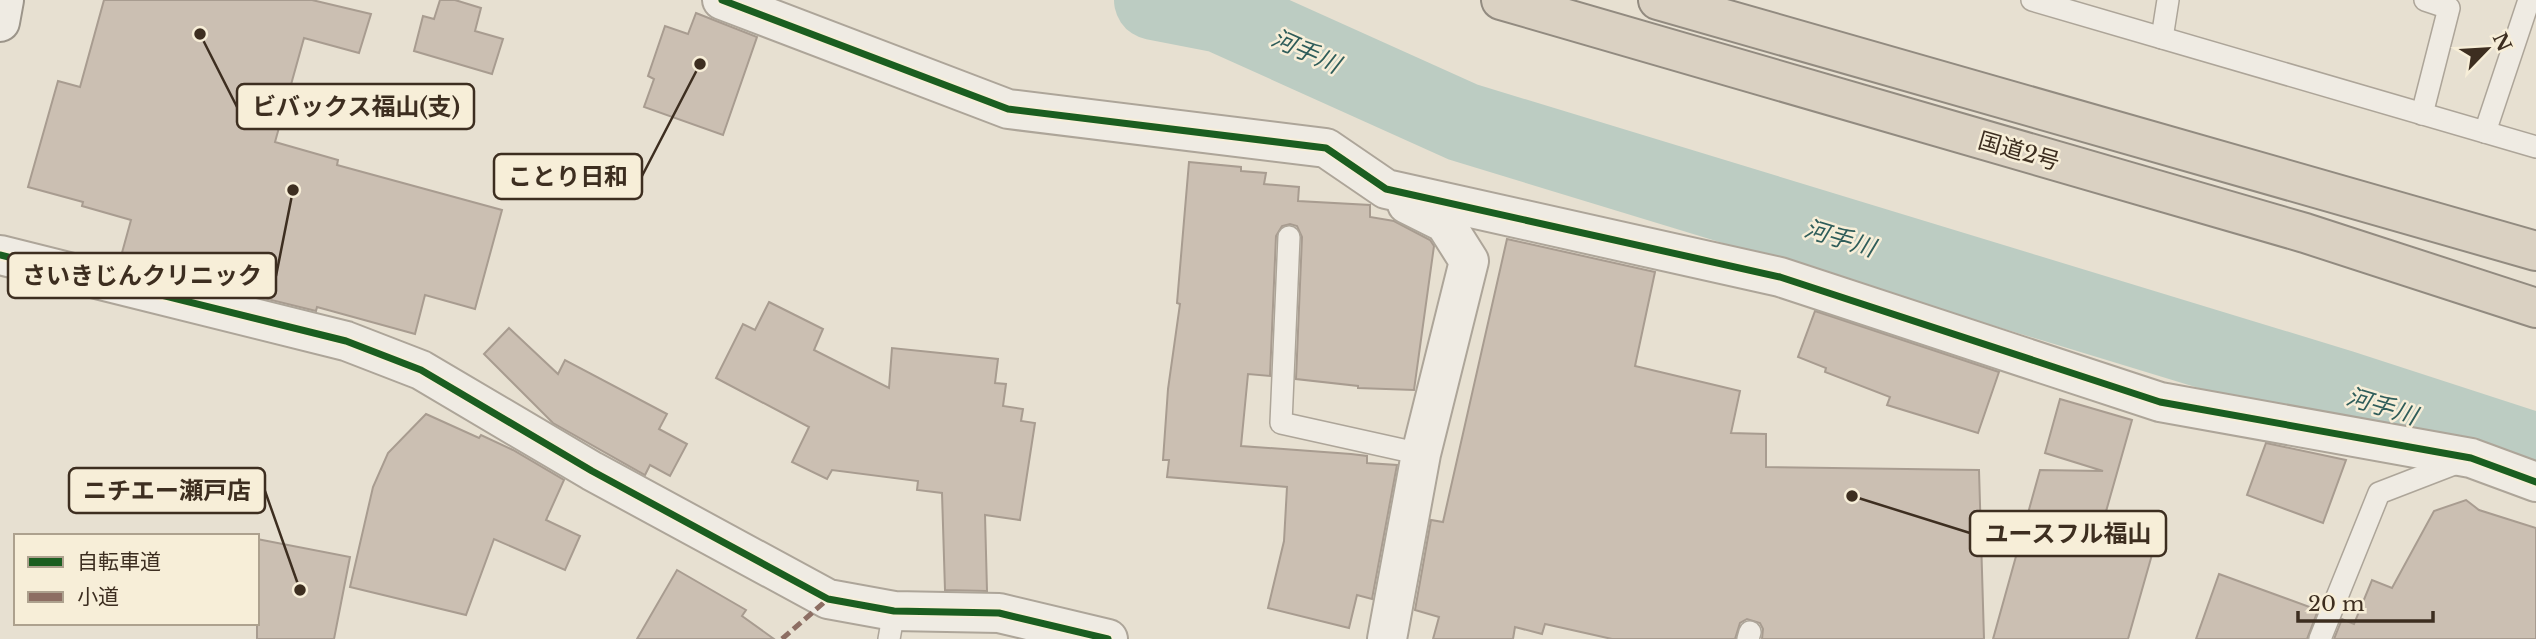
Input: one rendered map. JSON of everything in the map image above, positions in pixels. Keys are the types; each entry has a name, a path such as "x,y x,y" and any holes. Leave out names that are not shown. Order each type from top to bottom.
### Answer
{"highway":[{"name":"国道2号","path":"1501,0 2305,233 2536,308"},
{"name":"国道2号","path":"1658,0 2536,251"}],"street":[{"path":"0,22 4,0"},
{"path":"722,0 1008,108 1326,148 1387,189 1780,277 2160,402 2471,457 2536,482"},
{"path":"1326,148 1356,179 1445,223 1468,261 1420,454 1387,639"},
{"path":"0,255 346,341 421,370 592,471 828,599 891,625 999,613 1057,632 1108,639"}],"lane":[{"path":"2032,0 2089,8 2162,38 2536,147"},
{"path":"2162,38 2168,0"},
{"path":"2422,114 2449,8 2425,0"},
{"path":"2485,132 2529,0"},
{"path":"1289,237 1282,424 1420,454"},
{"path":"2320,639 2379,494 2471,457"}],"building":[{"path":"104,0 312,0 371,14 359,53 304,38 275,142 338,160 337,165 502,210 475,309 425,295 415,334 317,307 316,311 141,268 120,260 131,220 82,206 83,202 28,187 58,81 80,87"},
{"path":"440,0 455,0 481,8 475,31 503,39 492,74 414,51 423,16 434,19"},
{"path":"696,13 757,37 723,135 644,107 654,79 648,76 665,26 688,34"},
{"path":"1189,162 1241,167 1241,171 1266,173 1264,184 1299,187 1298,201 1370,205 1370,217 1394,221 1430,240 1434,246 1414,390 1358,388 1296,379 1302,237 1297,226 1290,224 1282,226 1276,236 1270,376 1248,374 1241,446 1351,454 1367,456 1367,463 1397,465 1372,599 1357,595 1349,628 1268,608 1284,541 1287,487 1167,477 1169,460 1163,460 1168,389 1180,304 1177,303"},
{"path":"1507,239 1655,272 1635,366 1740,391 1731,433 1766,434 1766,467 1979,470 1984,639 1762,639 1763,629 1760,623 1747,619 1740,623 1735,639 1612,639 1545,624 1542,634 1515,627 1513,639 1433,639 1439,617 1415,610 1431,520 1443,522"},
{"path":"769,302 823,329 814,350 889,388 892,348 998,359 995,383 1006,384 1003,406 1023,409 1021,421 1035,423 1020,520 985,515 987,591 945,590 942,493 917,490 918,481 832,470 827,479 792,462 809,427 716,378 743,324 755,330"},
{"path":"1815,311 1999,372 1978,433 1887,405 1890,397 1825,372 1826,368 1798,357"},
{"path":"509,328 558,374 565,360 667,414 659,429 687,444 670,476 650,465 645,475 553,423 484,354"},
{"path":"2060,399 2132,420 2103,522 2157,537 2128,639 1993,639 2040,470 2103,471 2045,453"},
{"path":"426,414 513,450 564,480 546,520 580,536 565,570 494,539 466,615 350,587 373,487 388,453"},
{"path":"2266,443 2346,460 2323,523 2247,495"},
{"path":"2466,500 2479,510 2536,528 2536,639 2334,639 2342,619 2354,624 2372,580 2392,588 2434,511"},
{"path":"259,539 350,557 334,639 257,639"},
{"path":"677,570 746,610 742,616 774,639 637,639"},
{"path":"2219,574 2318,610 2307,639 2196,639"}],"waterway":[{"name":"河手川","path":"1154,0 1221,13 1463,122 2342,390 2536,453"}],"marked path":[{"path":"782,639 828,599"}],"cycle path":[{"path":"722,0 1008,109 1326,148 1386,189 1780,277 2160,402 2471,458 2536,482"},
{"path":"0,255 346,341 421,370 592,471 828,599 894,611 999,613 1108,639"}],"place":[{"name":"ビバックス福山(支)","path":"200,34"},
{"name":"ことり日和","path":"700,64"},
{"name":"さいきじんクリニック","path":"293,190"},
{"name":"ユースフル福山","path":"1852,496"},
{"name":"ニチエー瀬戸店","path":"300,590"}]}
